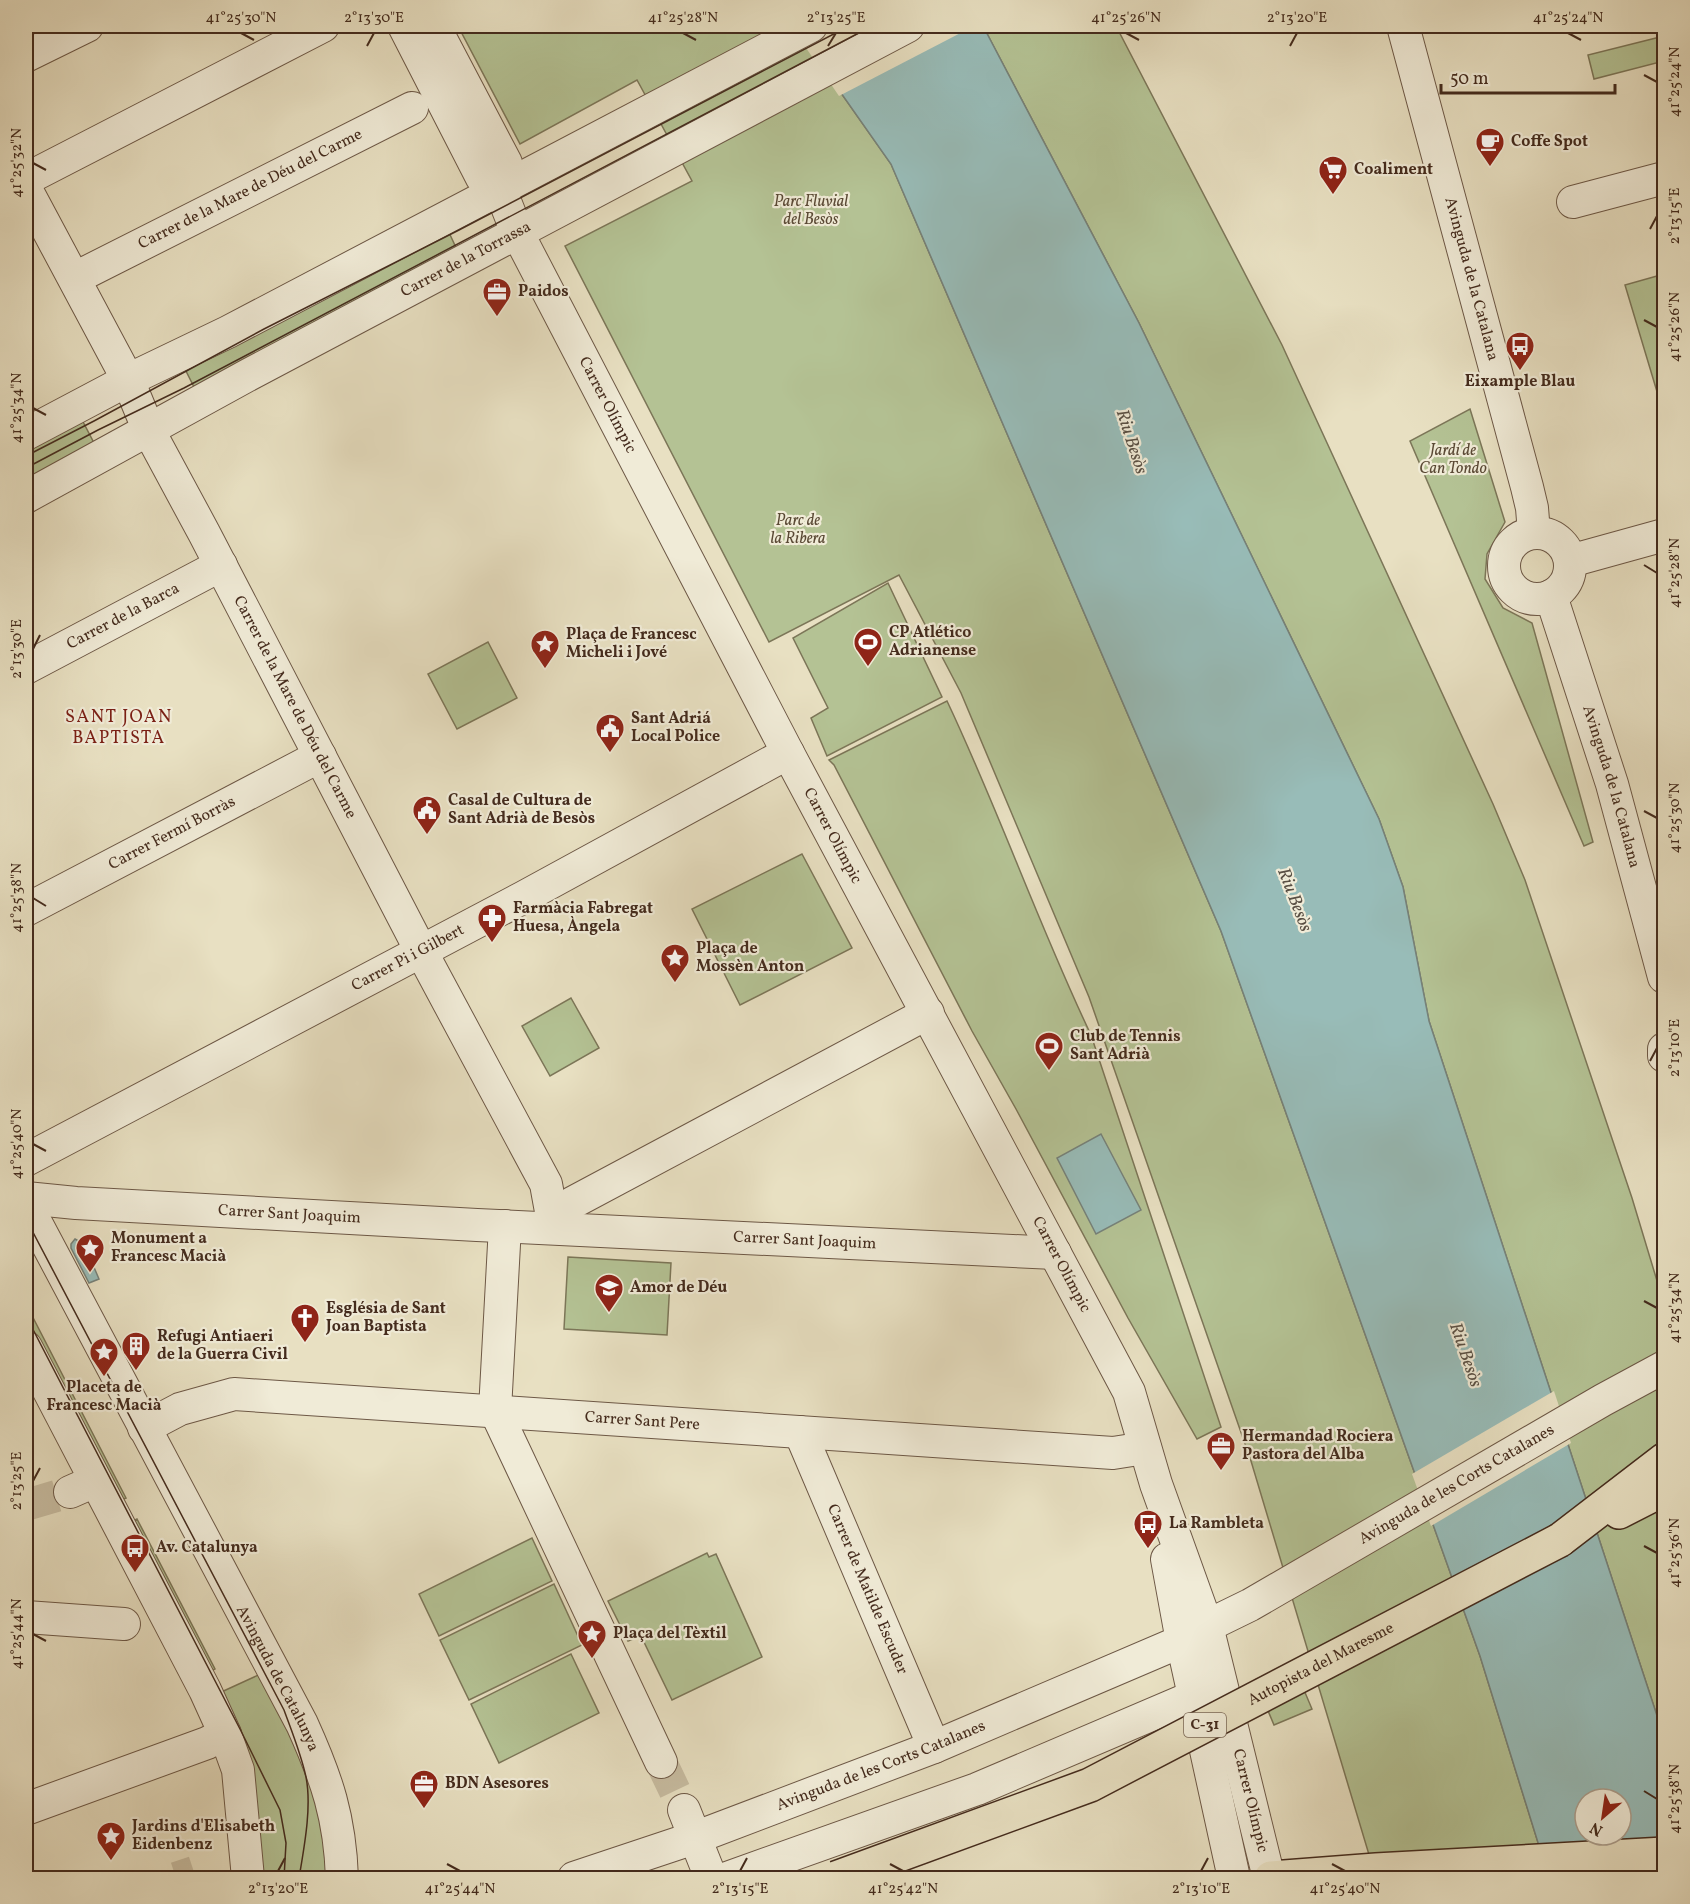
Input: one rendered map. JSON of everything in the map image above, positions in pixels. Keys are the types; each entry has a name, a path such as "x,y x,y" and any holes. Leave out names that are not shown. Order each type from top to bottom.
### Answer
{"highway":[{"name":"Autopista del Maresme","path":"836,1878 1090,1785 1560,1540 1664,1467"},
{"path":"1270,1878 1665,1854"},
{"path":"1546,1878 1665,1871"}],"street":[{"path":"26,56 87,26"},
{"path":"31,182 323,26"},
{"name":"Carrer Olímpic","path":"404,26 482,178 500,189 517,232 788,753 1129,1392 1156,1484 1164,1546 1194,1634 1208,1691 1270,1878"},
{"path":"434,26 506,163 500,189"},
{"path":"26,434 128,380 228,332 811,26"},
{"name":"Carrer de la Torrassa","path":"26,497 250,374 908,26"},
{"name":"Avinguda de la Catalana","path":"1402,26 1522,468 1532,508 1534,533"},
{"name":"Carrer de la Mare de Déu del Carme","path":"87,272 412,108"},
{"path":"1573,202 1665,178"},
{"name":"Carrer de la Mare de Déu del Carme","path":"31,182 128,380 149,430 421,951 546,1184 554,1228"},
{"path":"1534,533 1544,534 1561,544 1570,561 1566,582 1551,596 1539,599 1528,598 1518,593 1510,585 1505,574 1504,563 1507,552 1523,536 1534,533"},
{"path":"1570,561 1665,535"},
{"name":"Carrer de la Barca","path":"26,668 221,565"},
{"name":"Avinguda de la Catalana","path":"1551,596 1612,784 1665,977"},
{"name":"Carrer Pi i Gilbert","path":"26,1160 788,753"},
{"name":"Carrer Fermí Borràs","path":"26,910 320,756"},
{"path":"554,1228 572,1203 928,1013"},
{"path":"1665,1049 1665,1056"},
{"name":"Carrer Sant Joaquim","path":"26,1198 76,1203 505,1226 1055,1253"},
{"path":"26,1204 144,1428"},
{"path":"505,1226 495,1410 661,1762"},
{"path":"26,1347 82,1486 130,1548 205,1690 225,1734 238,1770 248,1878"},
{"name":"Avinguda de les Corts Catalanes","path":"574,1878 696,1827 934,1747 1194,1634 1250,1605 1573,1417 1665,1367"},
{"name":"Carrer Sant Pere","path":"144,1428 180,1409 234,1394 1113,1453 1145,1448"},
{"name":"Avinguda de Catalunya","path":"144,1428 302,1724 318,1759 336,1817 342,1878"},
{"name":"Carrer de Matilde Escuder","path":"800,1432 934,1747"},
{"path":"26,1617 124,1624"},
{"path":"696,1827 727,1878 977,1789 1208,1691"},
{"name":"Carrer Olímpic","path":"1208,1691 1234,1878"},
{"path":"26,1809 207,1743 225,1734"},
{"path":"696,1827 711,1878"}],"green space":[{"name":"Parc Fluvial del Besòs","path":"458,26 794,26 891,164 1221,931 1480,1656 1549,1878 1376,1878 1251,1461 1089,997 961,693 899,575 769,642 565,246 692,181 637,80 520,144"},
{"path":"983,26 1116,26 1282,345 1493,804 1525,880 1632,1198 1664,1304 1664,1737 1429,1021 1403,887 1379,819 1139,323"},
{"path":"1664,36 1664,61 1594,79 1588,55"},
{"path":"446,226 458,252 195,389 182,363"},
{"path":"1664,274 1664,415 1625,285"},
{"name":"Jardí de Can Tondo","path":"1470,409 1505,522 1487,554 1485,579 1503,608 1532,623 1593,842 1584,846 1410,441"},
{"path":"80,416 94,443 26,479 26,445"},
{"name":"CP Atlético Adrianense","path":"888,583 942,697 827,756 811,718 828,708 793,638"},
{"path":"488,642 517,698 457,729 428,674"},
{"name":"Club de Tennis Sant Adrià","path":"947,701 1091,1035 1221,1427 1197,1439 1128,1318 972,1031 834,765 829,760"},
{"path":"802,854 852,948 740,1005 692,909"},
{"path":"571,998 599,1048 550,1076 522,1026"},
{"path":"568,1257 671,1263 667,1335 564,1329"},
{"path":"26,1304 126,1498 116,1502 26,1329"},
{"path":"137,1519 215,1669 206,1674 128,1523"},
{"path":"532,1538 552,1581 439,1636 419,1594"},
{"path":"707,1553 709,1557 716,1554 762,1657 672,1700 641,1636 628,1641 608,1601"},
{"path":"554,1584 582,1645 469,1700 440,1640"},
{"path":"571,1654 599,1713 499,1763 471,1704"},
{"path":"1293,1664 1312,1709 1274,1725 1255,1680"},
{"path":"267,1671 310,1757 332,1878 260,1878 217,1694"}],"water":[{"name":"Riu Besòs","path":"794,26 983,26 1139,323 1379,819 1403,887 1429,1021 1664,1737 1664,1878 1549,1878 1480,1656 1221,931 891,164"},
{"path":"1101,1134 1141,1210 1096,1234 1057,1158"},
{"path":"75,1239 84,1244 99,1279 89,1283 71,1248"}],"pier":[{"path":"791,26 974,26 839,96"},
{"path":"1554,1391 1571,1443 1431,1526 1412,1474"}],"tunnel":[{"path":"26,1505 70,1492"},
{"path":"661,1762 684,1810"},
{"path":"176,1878 194,1872"}],"tram line":[{"path":"26,456 264,329 849,26"},
{"path":"26,468 184,388 872,26"},
{"path":"26,1219 284,1710 302,1760 308,1789 307,1828 299,1878"},
{"path":"26,1316 280,1810 286,1843 284,1878"}],"place":[{"name":"Coffe Spot","path":"1490,168"},
{"name":"Coaliment","path":"1333,196"},
{"name":"Paidos","path":"497,318"},
{"name":"Eixample Blau","path":"1520,372"},
{"name":"CP Atlético Adrianense","path":"868,668"},
{"name":"Plaça de Francesc Micheli i Jové","path":"545,670"},
{"name":"Sant Adriá Local Police","path":"610,754"},
{"name":"Casal de Cultura de Sant Adrià de Besòs","path":"427,836"},
{"name":"Farmàcia Fabregat Huesa, Àngela","path":"492,944"},
{"name":"Plaça de Mossèn Anton","path":"675,984"},
{"name":"Club de Tennis Sant Adrià","path":"1049,1072"},
{"name":"Monument a Francesc Macià","path":"90,1274"},
{"name":"Amor de Déu","path":"609,1314"},
{"name":"Església de Sant Joan Baptista","path":"305,1344"},
{"name":"Refugi Antiaeri de la Guerra Civil","path":"136,1372"},
{"name":"Placeta de Francesc Macià","path":"104,1378"},
{"name":"Hermandad Rociera Pastora del Alba","path":"1221,1472"},
{"name":"La Rambleta","path":"1148,1550"},
{"name":"Av. Catalunya","path":"135,1574"},
{"name":"Plaça del Tèxtil","path":"592,1660"},
{"name":"BDN Asesores","path":"424,1810"},
{"name":"Jardins d'Elisabeth Eidenbenz","path":"111,1862"}],"district":[{"name":"SANT JOAN BAPTISTA","path":"119,727"}],"park label":[{"name":"Parc de la Ribera","path":"798,530"}]}
